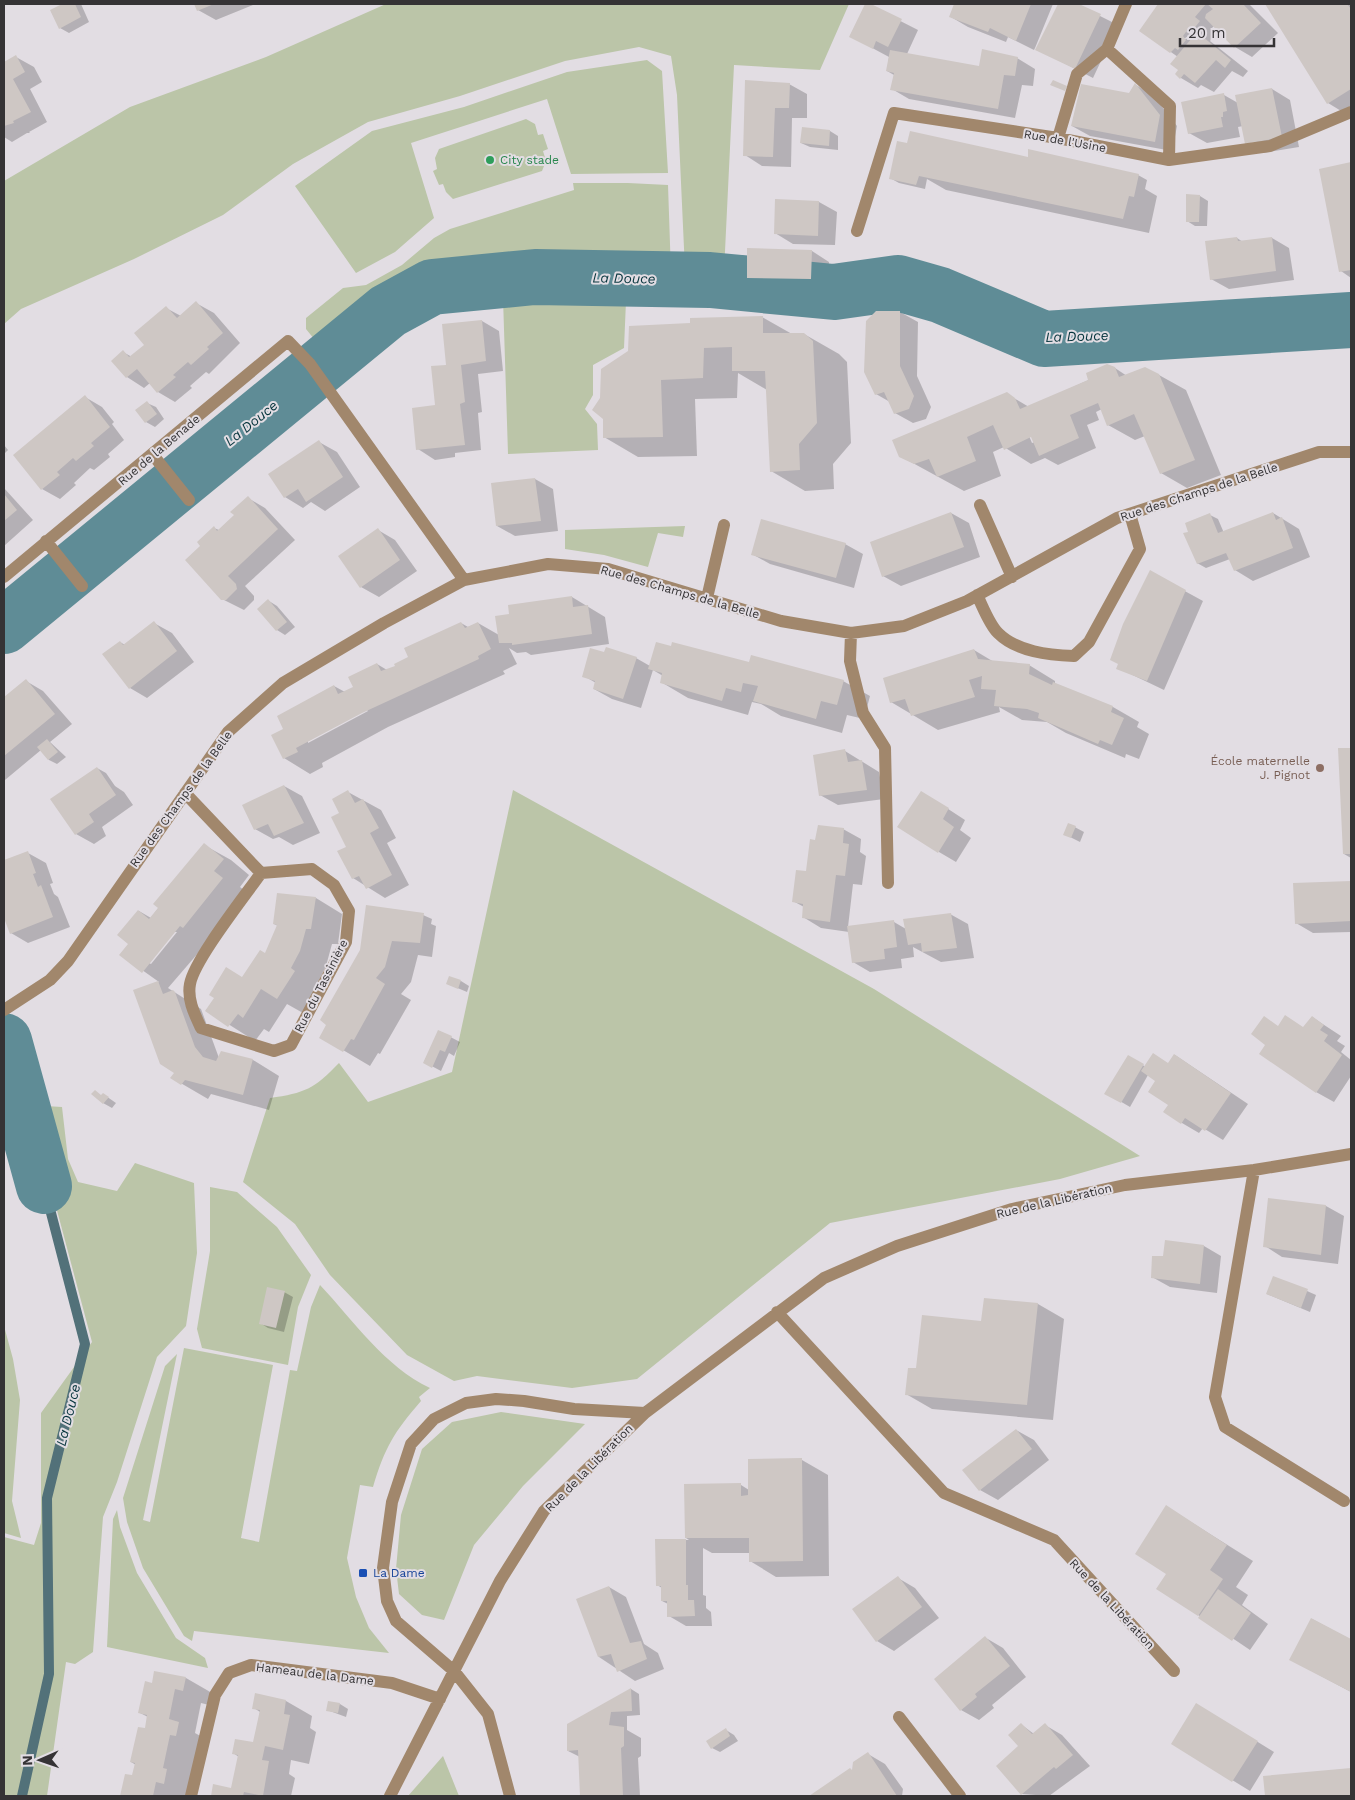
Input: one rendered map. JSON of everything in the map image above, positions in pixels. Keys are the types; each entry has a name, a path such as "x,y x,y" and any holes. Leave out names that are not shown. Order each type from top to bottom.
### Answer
{"street":[{"path":"1058,138 1077,74 1107,49 1126,4"},
{"path":"1107,49 1170,106 1169,160"},
{"name":"Rue de l'Usine","path":"857,231 894,113 1058,138 1169,160 1270,146 1351,112"},
{"name":"Rue de la Benade","path":"4,578 288,341 310,364 464,580"},
{"name":"Rue des Champs de la Belle","path":"5,1009 50,980 68,961 228,732 283,683 384,622 464,580 548,564 608,569 781,621 851,633 904,626 977,595 1117,518 1319,452 1351,452"},
{"path":"153,455 189,500"},
{"path":"980,505 1012,576"},
{"path":"977,595 998,632 1018,646 1054,655 1074,656 1089,642 1140,549 1130,514"},
{"path":"707,598 724,525"},
{"path":"46,542 82,586"},
{"path":"851,633 850,661 864,712 885,748 888,883"},
{"path":"185,793 261,872"},
{"name":"Rue du Tassinière","path":"312,869 334,885 349,911 346,942 291,1045 274,1051 201,1028 191,1007 190,984 205,953 261,872 312,869"},
{"name":"Rue de la Libération","path":"390,1796 500,1581 544,1512 644,1413 824,1278 897,1246 1012,1209 1125,1185 1254,1170 1351,1154"},
{"path":"1254,1170 1215,1397 1224,1427 1344,1501"},
{"name":"Rue de la Libération","path":"777,1312 944,1493 1054,1540 1174,1671"},
{"path":"510,1796 488,1714 454,1671 396,1621 387,1601 383,1568 392,1502 411,1444 434,1418 466,1403 496,1399 524,1401 574,1409 644,1413"},
{"name":"Hameau de la Dame","path":"191,1796 216,1695 229,1673 251,1665 392,1683 440,1699"},
{"path":"898,1718 960,1796"}],"green space":[{"path":"386,4 849,4 820,70 734,65 724,272 685,270 677,95 671,56 639,47 565,61 460,96 368,122 293,164 223,215 134,259 21,309 4,324 4,181 130,107 266,57"},
{"path":"647,60 662,71 668,173 571,174 547,99 411,143 434,218 395,252 356,273 295,186 372,131 464,107 567,72"},
{"name":"City stade","path":"526,119 535,124 538,135 543,134 548,149 543,151 546,161 542,171 453,199 446,192 443,184 439,185 433,171 437,169 435,158 439,149"},
{"path":"573,183 668,185 671,273 536,272 431,283 387,307 327,355 306,329 306,318 343,288 366,285 402,265 434,238 450,229 574,190"},
{"path":"503,298 626,301 624,348 593,365 593,395 585,409 597,424 598,450 508,454"},
{"path":"685,526 683,537 658,533 648,567 604,555 565,549 565,530"},
{"path":"513,790 874,989 1140,1156 1060,1179 830,1223 637,1379 572,1388 477,1376 454,1381 407,1355 330,1275 295,1224 243,1182 270,1098 301,1092 323,1079 339,1063 368,1102 452,1072"},
{"path":"29,1105 62,1107 68,1159 78,1182 117,1191 135,1163 194,1183 197,1253 186,1326 157,1357 117,1482 103,1517 93,1652 75,1664 66,1662 47,1796 4,1796 4,1537 34,1545 41,1523 41,1413 92,1342"},
{"path":"210,1187 237,1192 277,1227 311,1275 298,1307 288,1365 202,1348 197,1329 210,1251"},
{"path":"320,1285 370,1342 398,1368 430,1388 419,1397 421,1401 391,1441 373,1487 360,1485 347,1558 356,1597 369,1628 389,1653 194,1631 192,1641 184,1636 143,1568 127,1522 123,1498 165,1366 177,1354 143,1520 150,1522 184,1348 273,1365 241,1538 259,1542 290,1370 297,1371 311,1307"},
{"path":"4,1326 13,1359 20,1400 12,1501 21,1538 4,1533"},
{"path":"501,1412 585,1424 523,1486 474,1545 444,1620 422,1615 399,1594 396,1569 401,1515 422,1449 452,1422"},
{"path":"117,1510 120,1527 137,1573 176,1638 205,1658 208,1668 107,1647 113,1519"},
{"path":"443,1756 459,1796 408,1796"}],"building":[{"path":"62,4 75,4 81,17 59,29 50,10"},
{"path":"194,4 214,4 197,11"},
{"path":"865,4 871,4 902,19 888,47 876,41 873,49 849,37"},
{"path":"954,4 1031,4 1016,41 990,28 988,32 949,17"},
{"path":"1058,4 1079,4 1101,14 1075,69 1035,50"},
{"path":"1158,4 1206,4 1195,17 1200,21 1192,31 1188,29 1183,36 1186,40 1178,50 1175,48 1170,53 1139,31"},
{"path":"1207,4 1243,4 1261,23 1234,48 1205,18 1206,14 1213,9"},
{"path":"1265,4 1347,4 1351,9 1351,89 1327,104"},
{"path":"1197,32 1231,60 1225,68 1216,60 1195,83 1184,74 1180,79 1175,74 1178,70 1170,64"},
{"path":"982,49 1018,57 1015,76 1004,75 998,109 890,90 894,73 886,71 890,50 979,66"},
{"path":"16,55 25,72 13,79 31,112 13,121 14,123 4,126 4,62"},
{"path":"745,80 790,83 789,108 775,108 773,157 743,156"},
{"path":"1053,80 1067,86 1065,91 1050,85"},
{"path":"1135,83 1160,115 1155,142 1071,126 1081,84 1129,93"},
{"path":"1272,88 1282,137 1245,144 1235,95"},
{"path":"1224,93 1227,111 1223,112 1223,117 1221,117 1223,127 1188,134 1181,102"},
{"path":"802,127 830,130 829,146 800,143"},
{"path":"910,131 1028,157 1028,149 1139,174 1134,197 1129,196 1123,219 919,176 916,185 889,179 897,141 907,143"},
{"path":"1351,162 1351,270 1339,272 1319,169"},
{"path":"1186,194 1200,195 1199,222 1186,222"},
{"path":"775,199 819,201 818,236 774,234"},
{"path":"1237,237 1238,241 1272,237 1276,271 1210,280 1205,241"},
{"path":"747,248 812,250 811,279 747,278"},
{"path":"196,301 223,333 207,347 209,349 191,365 188,362 173,375 176,377 157,393 137,369 126,378 111,361 123,350 129,357 144,345 134,333 166,306 177,318"},
{"path":"876,311 900,311 900,366 914,396 909,409 894,414 884,392 875,395 864,372 866,321"},
{"path":"763,316 763,333 804,333 813,341 817,423 799,444 800,470 770,472 765,371 732,371 732,347 704,348 703,378 661,380 663,437 603,438 603,419 592,410 600,398 601,369 628,351 629,326 690,323 690,318"},
{"path":"482,320 486,361 461,365 465,402 460,404 465,445 416,450 412,408 435,405 431,366 446,365 442,324"},
{"path":"1107,364 1115,367 1119,377 1145,367 1159,374 1195,460 1160,474 1134,414 1107,426 1098,403 1070,415 1079,438 1039,456 1031,437 1004,450 993,425 967,437 976,461 937,477 929,459 914,464 899,457 892,440 1007,392 1015,398 1020,409 1088,380 1086,373"},
{"path":"85,395 110,427 91,443 94,446 76,461 73,458 57,472 60,475 41,490 13,455"},
{"path":"147,401 157,414 145,423 135,410"},
{"path":"319,440 343,477 306,502 298,489 284,498 268,474"},
{"path":"535,478 541,521 496,526 491,483"},
{"path":"4,494 17,510 4,521"},
{"path":"248,496 278,529 228,576 236,584 237,589 226,600 221,600 185,560 200,546 197,542 214,526 217,531 234,515 230,512"},
{"path":"951,512 964,547 882,577 870,542"},
{"path":"1273,512 1276,520 1282,517 1293,548 1234,571 1226,553 1197,564 1183,533 1188,532 1185,523 1210,513 1218,533"},
{"path":"761,519 846,543 836,578 751,555"},
{"path":"378,528 400,560 360,588 338,556"},
{"path":"1150,570 1186,590 1147,681 1116,669 1118,664 1110,660 1123,624"},
{"path":"572,596 573,607 588,605 592,634 512,645 512,643 499,643 495,616 509,614 508,605"},
{"path":"268,599 287,622 276,631 257,609"},
{"path":"154,621 177,651 129,689 102,654 120,641 123,645"},
{"path":"461,622 465,628 478,622 491,649 478,656 479,659 362,713 296,748 298,752 283,759 271,735 283,729 277,716 334,685 338,694 353,687 348,677 377,663 381,671 395,666 394,664 408,657 404,648"},
{"path":"656,642 671,646 672,642 749,662 751,655 844,680 837,705 821,701 816,719 753,701 758,686 743,683 741,692 726,688 722,701 660,683 662,673 648,669"},
{"path":"606,647 637,657 623,699 593,689 595,681 582,677 590,648 604,652"},
{"path":"974,649 978,659 1030,664 1029,674 1052,685 1053,682 1113,706 1111,712 1124,718 1112,745 1100,740 1098,744 1038,718 1039,713 1027,709 994,706 996,690 981,689 982,676 969,680 975,697 911,716 905,699 890,703 883,678"},
{"path":"26,679 55,714 4,756 4,697"},
{"path":"47,739 58,752 48,760 37,747"},
{"path":"1338,748 1351,748 1351,854 1343,854"},
{"path":"845,749 848,762 862,760 867,790 819,796 813,755"},
{"path":"97,767 116,795 89,814 94,822 75,835 50,799"},
{"path":"284,785 304,823 274,836 268,824 254,830 242,805"},
{"path":"348,790 355,803 363,799 379,828 370,833 392,875 366,889 359,876 352,879 337,851 346,847 331,817 339,813 332,799"},
{"path":"921,791 949,808 943,819 954,827 938,853 897,827"},
{"path":"1068,823 1076,826 1071,838 1063,835"},
{"path":"818,825 844,828 843,843 849,844 845,876 836,875 830,922 802,918 803,904 792,902 796,870 806,871 810,839 815,840"},
{"path":"204,843 224,859 214,871 223,878 183,928 180,926 142,973 119,955 128,944 117,935 138,910 149,919 158,908 153,904"},
{"path":"28,851 36,873 33,874 38,887 41,885 53,917 10,934 4,918 4,860"},
{"path":"1351,881 1351,921 1295,924 1293,883"},
{"path":"277,893 316,897 311,929 306,929 300,951 291,968 295,971 277,999 261,989 243,1018 238,1014 228,1027 205,1011 214,998 209,995 226,967 242,977 260,950 265,953 277,925 273,924"},
{"path":"366,905 424,913 420,943 392,941 385,967 376,978 385,984 354,1040 351,1039 343,1052 319,1038 326,1025 320,1020 360,950"},
{"path":"951,913 957,948 922,952 921,943 908,945 903,919"},
{"path":"894,920 897,947 884,949 885,959 852,963 847,926"},
{"path":"449,976 461,980 458,989 446,984"},
{"path":"158,981 163,994 173,990 175,992 195,1047 203,1057 216,1061 221,1051 253,1059 243,1095 185,1080 181,1085 170,1078 174,1073 160,1064 133,990"},
{"path":"1285,1015 1303,1027 1312,1016 1324,1025 1320,1030 1328,1035 1324,1041 1342,1055 1316,1093 1259,1054 1265,1045 1251,1034 1264,1016 1278,1026"},
{"path":"438,1030 452,1036 445,1052 440,1050 432,1068 423,1063"},
{"path":"1153,1053 1168,1063 1174,1054 1231,1093 1205,1131 1185,1118 1181,1124 1163,1112 1168,1105 1148,1092 1155,1081 1141,1071"},
{"path":"1128,1055 1144,1064 1121,1103 1104,1094"},
{"path":"95,1090 101,1095 103,1093 109,1097 103,1104 91,1094"},
{"path":"1268,1198 1326,1205 1321,1255 1263,1247"},
{"path":"1165,1240 1204,1245 1200,1284 1151,1278 1152,1256 1163,1256"},
{"path":"1273,1276 1308,1289 1301,1308 1266,1294"},
{"path":"267,1287 285,1291 276,1328 259,1324"},
{"path":"984,1298 1038,1303 1027,1405 905,1395 908,1368 916,1368 922,1315 981,1321"},
{"path":"1016,1429 1032,1449 979,1491 962,1470"},
{"path":"802,1458 803,1561 749,1562 749,1538 685,1538 684,1484 741,1483 741,1496 748,1495 748,1459"},
{"path":"1166,1505 1227,1545 1210,1570 1223,1579 1198,1616 1156,1589 1166,1574 1135,1554"},
{"path":"655,1539 686,1539 686,1585 688,1585 688,1600 694,1600 695,1616 667,1617 667,1601 661,1601 661,1586 656,1586"},
{"path":"898,1576 922,1607 876,1642 852,1609"},
{"path":"609,1586 630,1643 641,1641 647,1659 617,1672 611,1654 598,1657 576,1599"},
{"path":"1218,1589 1251,1613 1232,1641 1198,1618"},
{"path":"1311,1618 1351,1639 1351,1692 1289,1660"},
{"path":"985,1636 1010,1666 975,1694 977,1697 960,1711 934,1679"},
{"path":"154,1671 186,1677 183,1691 175,1689 169,1719 179,1722 176,1736 170,1735 163,1768 167,1769 164,1784 156,1782 153,1796 120,1796 125,1774 132,1775 135,1763 130,1762 138,1727 145,1728 147,1715 138,1713 145,1681 152,1683"},
{"path":"631,1688 632,1711 611,1712 609,1725 624,1727 624,1746 621,1748 623,1796 580,1796 578,1750 567,1751 567,1724"},
{"path":"255,1693 286,1700 284,1714 290,1715 283,1750 265,1746 262,1760 269,1761 263,1796 244,1792 243,1796 211,1796 213,1784 231,1788 238,1755 232,1754 235,1739 253,1742 260,1710 252,1709"},
{"path":"328,1701 340,1703 338,1713 326,1711"},
{"path":"1196,1703 1258,1741 1232,1782 1171,1744"},
{"path":"1021,1723 1032,1734 1045,1723 1073,1755 1056,1769 1054,1767 1021,1795 996,1766 1018,1746 1008,1735"},
{"path":"726,1728 730,1736 711,1749 706,1741"},
{"path":"868,1752 897,1796 809,1796 850,1768 852,1770 853,1762"},
{"path":"1351,1768 1351,1796 1265,1796 1263,1776"}],"waterway":[{"name":"La Douce","path":"4,626 388,311 432,287 535,277 710,280 834,292 898,283 940,295 1044,339 1351,320"},
{"name":"La Douce","path":"4,1041 44,1186"},
{"name":"La Douce","path":"22,1796 49,1674 47,1498 85,1344 44,1186"}],"place":[{"name":"City stade","path":"490,160"},
{"name":"École maternelle J. Pignot","path":"1320,768"},
{"name":"La Dame","path":"363,1573"}]}
